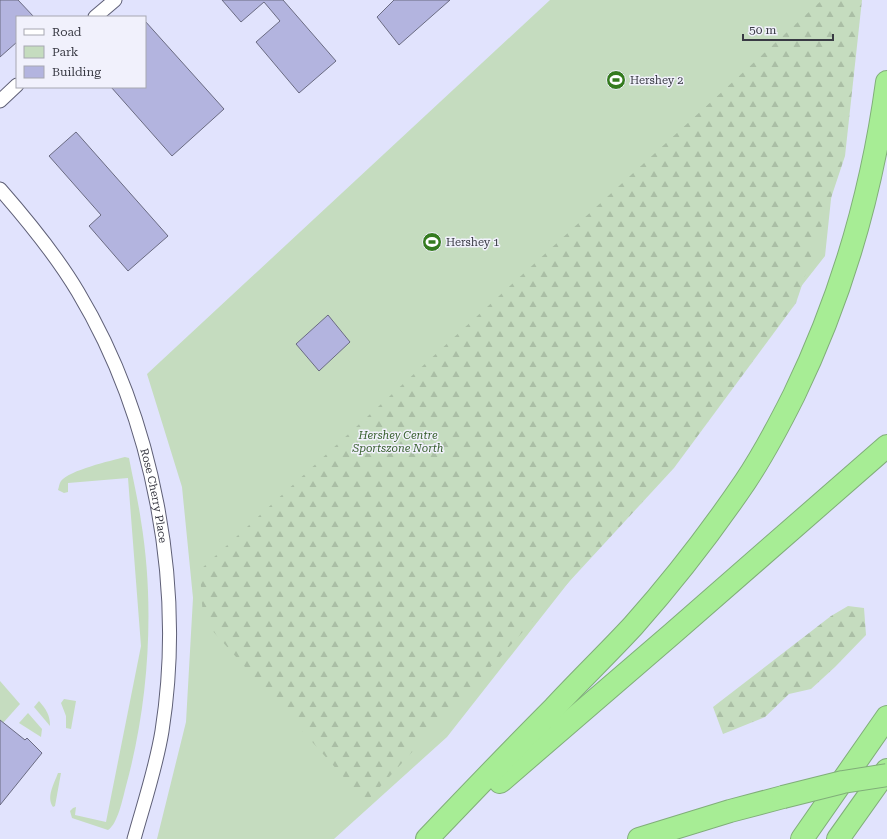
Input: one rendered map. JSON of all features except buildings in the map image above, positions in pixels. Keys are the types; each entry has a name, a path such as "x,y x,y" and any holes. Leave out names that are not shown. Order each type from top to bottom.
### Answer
{"highway":[{"path":"427,839 632,626 692,555 745,482 779,426 807,368 831,312 852,249 869,189 882,121 887,82"},
{"path":"432,839 673,633 887,446"},
{"path":"802,839 887,717"},
{"path":"838,839 887,770"},
{"path":"639,839 730,811 784,797 843,782 887,775"}],"street":[{"path":"96,16 115,0"},
{"path":"0,101 16,86"},
{"name":"Rose Cherry Place","path":"0,188 58,262 78,292 103,338 119,373 133,411 152,481 164,538 168,577 170,658 163,724 154,771 134,839"}],"green space":[{"name":"Hershey Centre Sportszone North","path":"550,0 852,0 825,256 447,737 334,839 157,839 186,722 193,598 182,487 147,374"},
{"path":"822,0 862,0 845,156 796,303 674,468 366,802 203,620 200,570"},
{"path":"125,457 129,458 140,513 145,553 148,586 147,654 145,688 134,754 120,810 112,827 108,830 72,818 70,811 76,807 75,815 106,822 141,646 128,478 68,483 68,492 64,493 58,490 61,481 73,473 91,466"},
{"path":"848,606 864,608 866,635 835,667 811,689 789,694 765,717 723,734 713,707 831,616"},
{"path":"0,681 20,704 3,723 0,720"},
{"path":"64,699 76,701 71,729 66,728 66,716 61,703"},
{"path":"39,701 47,712 50,726 34,707"},
{"path":"28,713 42,729 41,737 19,723"},
{"path":"58,773 61,773 55,806 53,807 50,795"}],"place":[{"name":"Hershey 2","path":"616,80"},
{"name":"Hershey 1","path":"432,242"}]}
